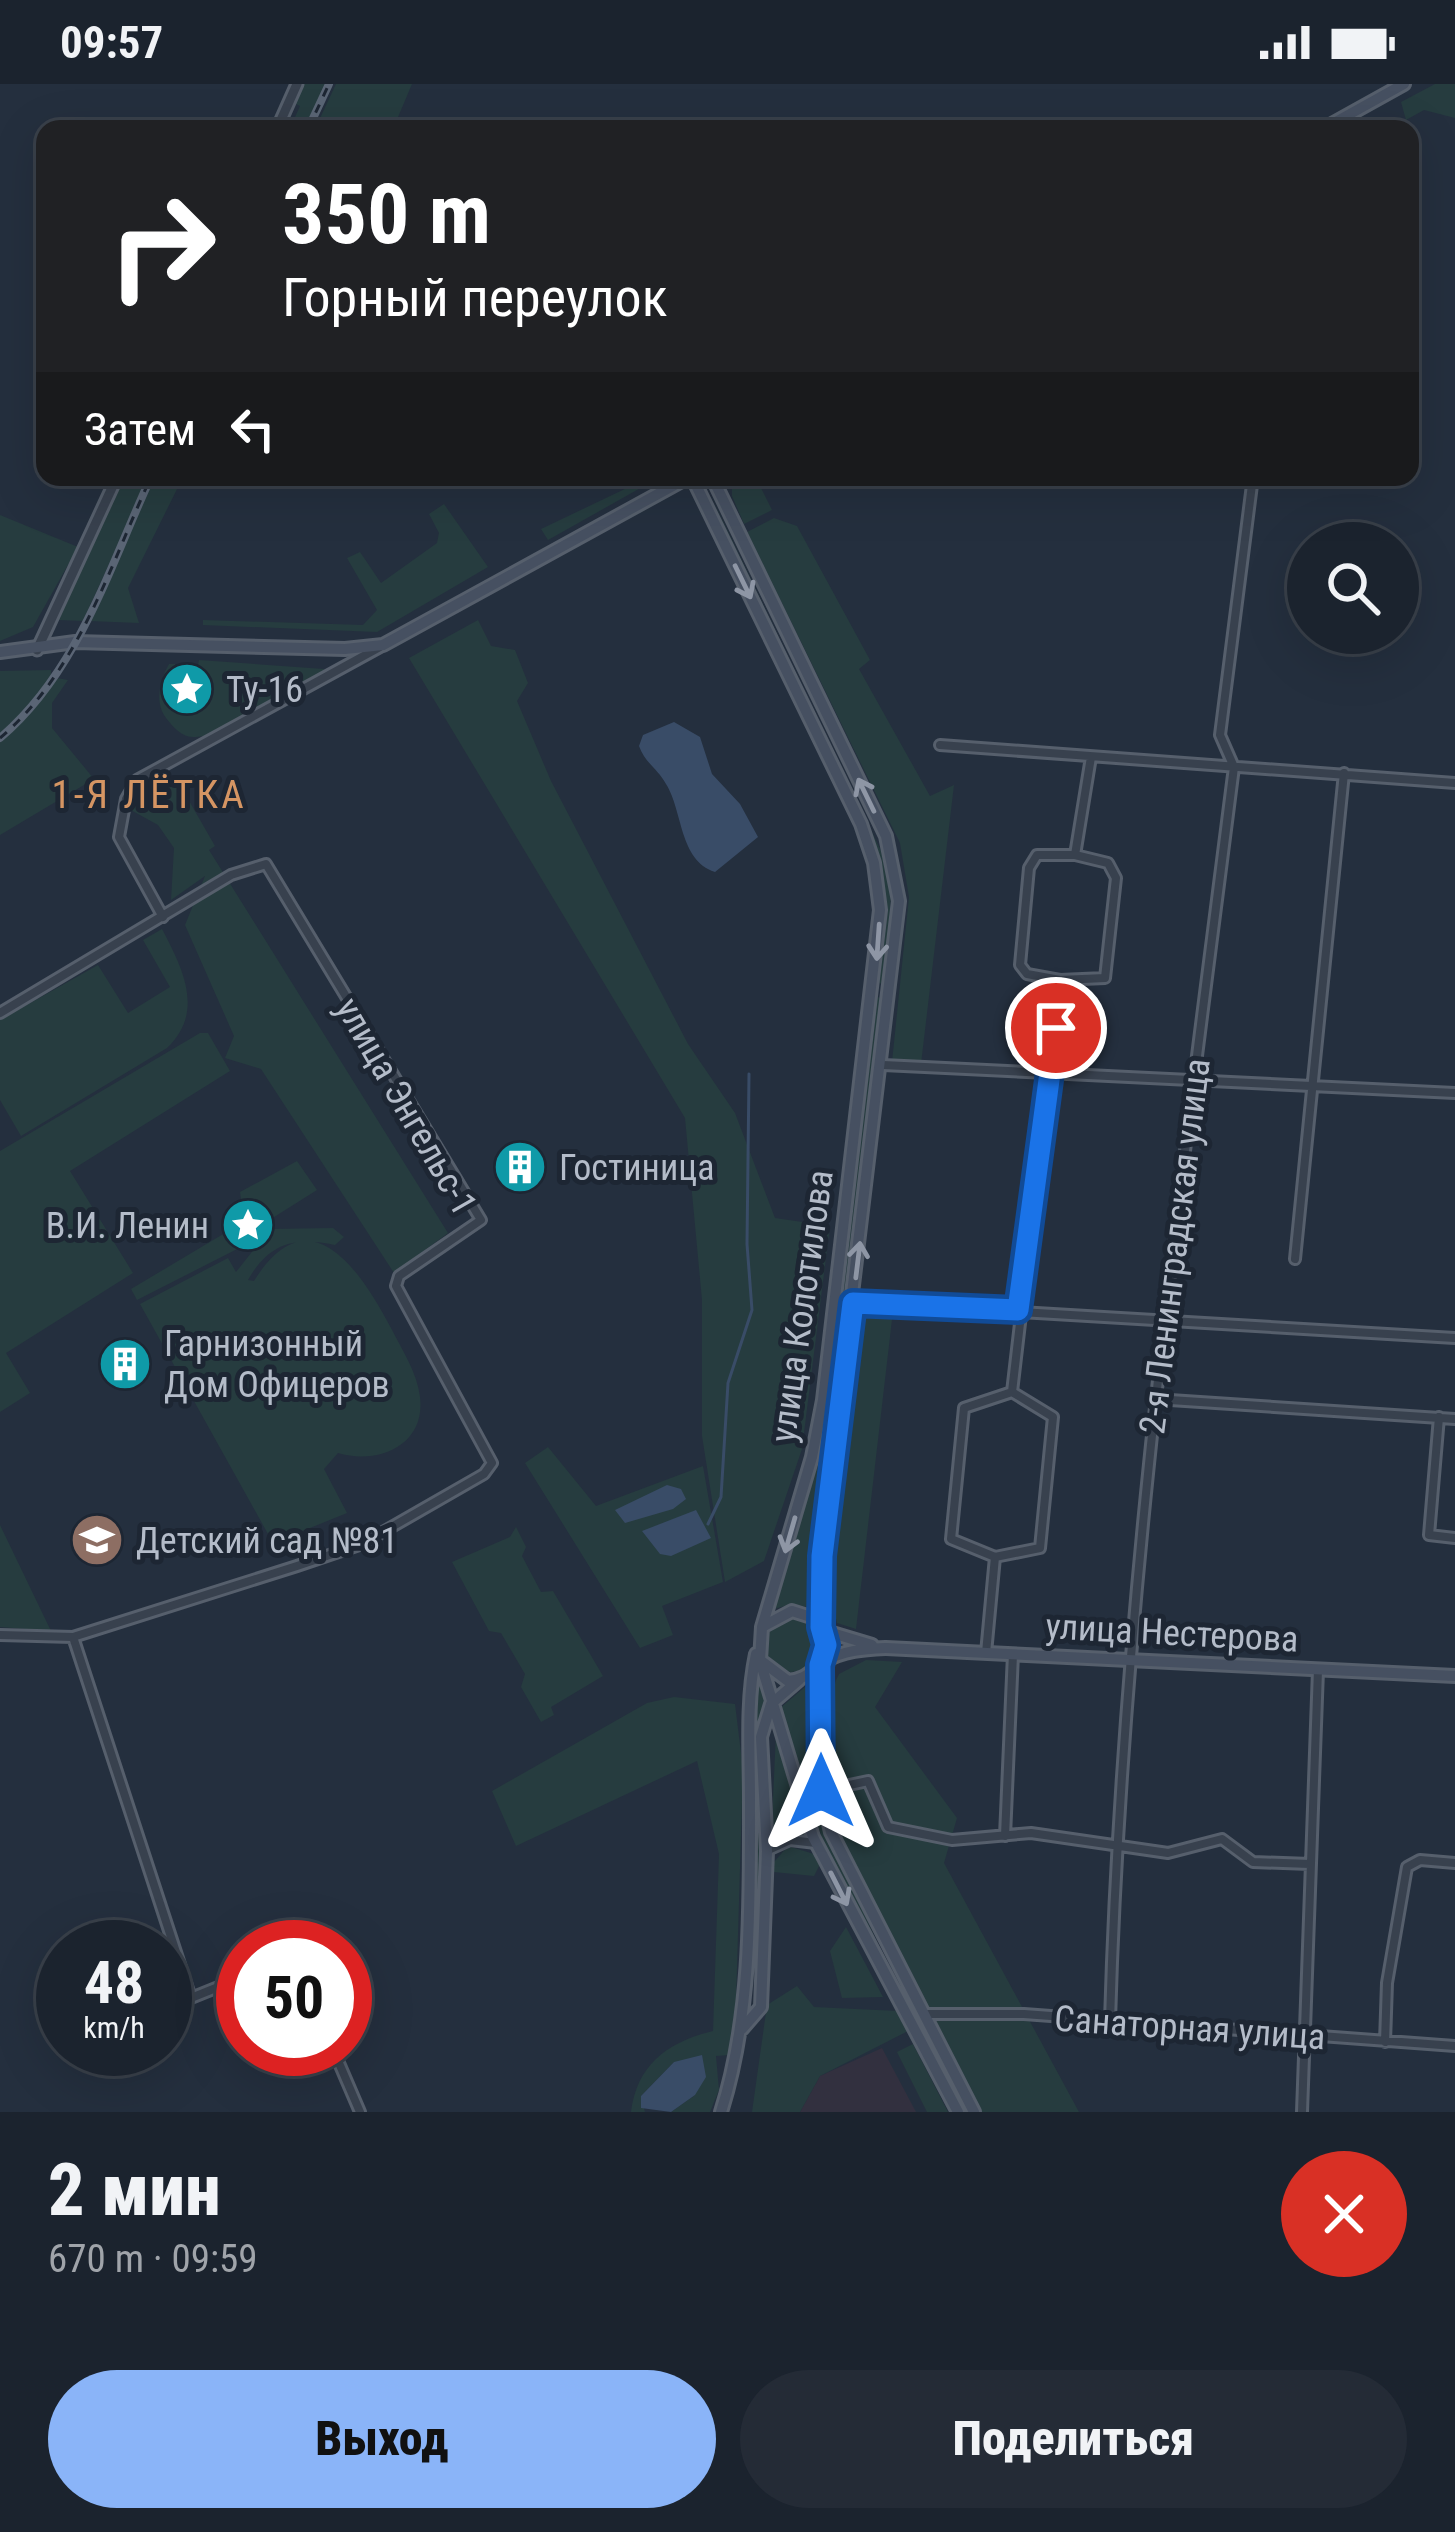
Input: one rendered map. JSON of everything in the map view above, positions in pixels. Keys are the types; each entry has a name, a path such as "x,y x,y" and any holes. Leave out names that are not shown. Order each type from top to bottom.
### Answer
{"main road":[{"path":"1339,120 1405,84"},
{"path":"0,652 76,642 345,649 383,645 674,486"},
{"name":"улица Колотилова","path":"694,486 861,824 874,862 880,910 823,1400 758,1656 817,1844 958,2112"},
{"name":"улица Колотилова","path":"716,486 886,836 899,901 826,1514 821,1791 841,1856 974,2112"},
{"path":"874,988 892,990"},
{"path":"762,1627 792,1611 822,1629"},
{"name":"улица Нестерова","path":"822,1629 886,1648"},
{"name":"улица Нестерова","path":"821,1664 848,1652 886,1648 1455,1676"},
{"path":"758,1656 776,1677 800,1680"},
{"path":"721,2112 740,2031 750,1850 749,1686 758,1656"},
{"path":"740,2031 761,2007 766,1851 761,1737 771,1703 821,1664"}],"street":[{"path":"281,120 297,84"},
{"path":"38,650 113,486"},
{"name":"2-я Ленинградская улица","path":"1110,2021 1115,1841 1128,1660 1164,1322 1234,767 1220,735 1252,486"},
{"path":"163,917 118,837 129,792 137,780 383,645"},
{"path":"940,745 1455,783"},
{"path":"1075,855 1090,757"},
{"path":"1295,1259 1344,773"},
{"path":"1037,855 1075,855 1113,867 1105,978 1060,980 1027,974 1020,965 1028,868 1037,855"},
{"name":"улица Энгельс-1","path":"0,1013 254,864 266,863 481,1220 399,1276 396,1286 492,1463 484,1474 362,1544 73,1637 0,1635"},
{"path":"1012,1392 1060,980"},
{"path":"883,1065 1455,1093"},
{"path":"853,1303 1455,1338"},
{"path":"1012,1392 1053,1417 1040,1548 995,1557 951,1539 959,1452 964,1408 1012,1392"},
{"path":"1156,1400 1455,1418"},
{"path":"1439,1417 1429,1535 1455,1538"},
{"path":"986,1653 995,1557"},
{"path":"73,1637 191,1998 216,1988"},
{"path":"1005,1836 1012,1654"},
{"path":"1302,2112 1318,1670"},
{"path":"821,1791 868,1781 888,1827 952,1840 1031,1833 1115,1841 1168,1852 1222,1839 1253,1862 1310,1864"},
{"path":"766,1851 790,1840 817,1844"},
{"path":"1385,2042 1387,1983 1407,1867 1420,1860 1455,1863"},
{"name":"Санаторная улица","path":"925,2014 1110,2021 1455,2046"},
{"path":"345,2076 360,2112"}],"shaded area":[{"path":"882,2048 916,2112 800,2112 820,2076"}],"green space":[{"path":"303,84 329,84 312,120 294,120 300,106 294,103"},
{"path":"336,84 412,84 397,120 319,120"},
{"path":"1435,84 1455,84 1455,118 1424,110 1406,120 1401,102"},
{"path":"119,486 145,486 83,621 58,620"},
{"path":"151,486 179,486 128,588 139,623 89,621"},
{"path":"631,486 644,486 548,540 541,529"},
{"path":"732,486 760,486 772,510 744,524"},
{"path":"710,494 881,851 891,895 885,984 877,983 883,916 876,856"},
{"path":"444,504 488,567 377,632 203,625 203,620 363,625 377,610 347,558 360,552 381,583 437,543 439,533 429,514"},
{"path":"0,515 78,547 33,627 0,641"},
{"path":"774,518 797,526 870,660 859,669 930,796 954,785 921,1064 892,1062 909,897 900,843 747,532"},
{"path":"478,620 491,646 515,650 528,683 517,701 551,781 688,1044 735,1113 775,1218 830,1226 802,1449 764,1561 725,1582 702,1436 702,1300 685,1118 409,658"},
{"path":"199,660 324,669 324,674 243,721 210,735 191,737 166,718 160,691 169,664 175,664 176,671 197,671"},
{"path":"51,670 51,677 68,680 52,703 52,728 94,779 0,835 0,671"},
{"path":"165,774 188,799 215,846 209,850 448,1233 394,1273 261,1069 225,1058 234,1036 185,925 205,876 171,900 174,848 158,825 129,809 141,785"},
{"path":"162,929 187,990 188,1005 179,1034 167,1048 21,1136 0,1100 0,1020 98,965 128,1013 170,987 143,940"},
{"path":"876,997 884,998 832,1420 817,1609 792,1604 774,1609 819,1454"},
{"path":"200,1033 208,1033 230,1071 70,1171 133,1273 6,1353 30,1393 0,1412 0,1151"},
{"path":"297,1161 317,1190 271,1219 256,1206 243,1213 240,1192"},
{"path":"333,1228 344,1237 335,1245 314,1242 349,1265 379,1306 416,1379 420,1414 415,1428 396,1448 368,1456 338,1453 324,1469 347,1513 273,1543 140,1304 228,1258 236,1272 270,1229","holes":["295,1242 312,1242 294,1243 274,1255 254,1281 248,1280 274,1250"]},
{"path":"230,1230 237,1246 247,1244 137,1300 131,1289"},
{"path":"861,1309 893,1311 856,1629 837,1623 829,1587"},
{"path":"548,1447 596,1506 703,1466 723,1582 662,1606 673,1635 640,1648 525,1463"},
{"path":"0,1525 51,1631 0,1627"},
{"path":"516,1527 526,1547 522,1556 541,1592 553,1591 603,1676 551,1707 554,1715 541,1722 521,1687 525,1674 501,1633 489,1631 452,1562 510,1537"},
{"path":"791,1618 810,1626 818,1645 810,1664 791,1672 772,1664 764,1645 772,1626"},
{"path":"866,1660 902,1662 875,1707 957,1818 944,1863 1079,2112 982,2112 842,1840 831,1780 830,1709 839,1674"},
{"path":"756,1673 767,1707 758,1957 752,1954"},
{"path":"818,1676 817,1792 825,1828 887,1964 967,2112 961,2112 822,1838 779,1709"},
{"path":"674,1697 735,1704 743,1769 735,2034 730,2055 716,2056 719,2090 710,2112 671,2112 695,2095 674,2062 641,2096 645,2112 631,2112 640,2081 657,2058 713,2031 719,1854 697,1761 516,1846 492,1791 647,1703"},
{"path":"776,1733 807,1836 784,1836 771,1843"},
{"path":"788,1846 817,1855 821,1862 814,1876 774,1872 774,1862"},
{"path":"846,1927 883,1997 842,1998 830,1951"},
{"path":"797,1986 814,2007 898,2011 908,2031 820,2076 800,2112 752,2112 767,2005"},
{"path":"913,2044 948,2112 927,2112 897,2052"}],"water":[{"path":"674,722 700,737 712,774 740,804 758,837 715,872 703,866 688,846 672,795 639,746 643,735"},
{"path":"667,1485 681,1489 686,1499 673,1509 625,1523 615,1510"},
{"path":"696,1510 711,1538 671,1556 660,1554 642,1531"},
{"path":"702,2055 706,2077 695,2095 671,2112 641,2108 641,2096 674,2062"}],"waterway":[{"path":"708,1524 721,1497 728,1383 752,1310 747,1244 749,1074"}],"railway":[{"path":"312,120 329,84"},
{"path":"0,738 27,712 71,650 147,486"}],"place":[{"name":"Ту-16","path":"187,689"},
{"name":"Гостиница","path":"520,1167"},
{"name":"В.И. Ленин","path":"248,1225"},
{"name":"Гарнизонный Дом Офицеров","path":"125,1364"},
{"name":"Детский сад №81","path":"97,1540"}],"district":[{"name":"1-Я ЛЁТКА","path":"149,794"}],"route":[{"path":"821,1791 820,1665 826,1645 821,1627 822,1556 853,1303 1018,1310 1056,1028"}]}
